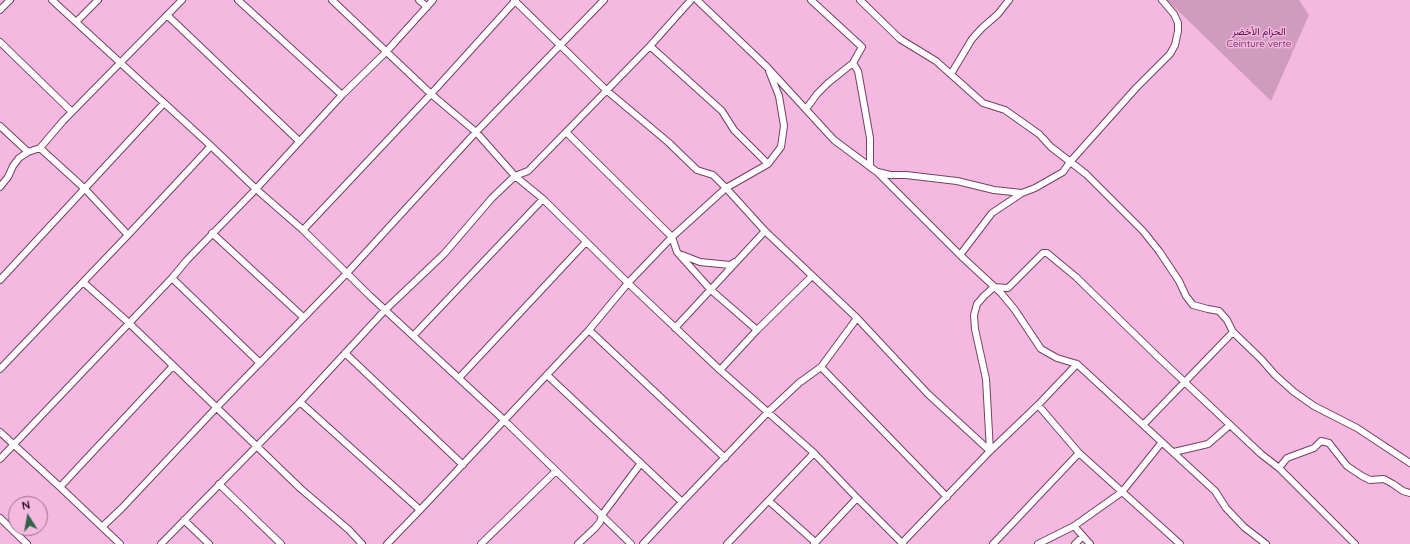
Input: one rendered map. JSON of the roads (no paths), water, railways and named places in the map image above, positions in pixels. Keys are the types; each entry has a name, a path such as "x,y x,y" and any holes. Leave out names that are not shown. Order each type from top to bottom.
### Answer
{"street":[{"path":"0,10 10,0"},
{"path":"52,0 256,189 303,230 385,310 505,421 631,544"},
{"path":"76,22 98,0"},
{"path":"0,187 8,177 19,158 28,152 40,148 72,112 182,0"},
{"path":"238,0 342,95"},
{"path":"332,0 431,94 476,132 515,176 543,199 628,283 720,370 814,453 902,544 990,451 1038,405 1077,364"},
{"path":"420,0 427,7"},
{"path":"0,459 172,278 212,233 256,189 342,95 386,52 433,0"},
{"path":"303,230 431,94 515,0 606,90 668,142 697,170 713,175 765,231 857,318 928,394 990,451"},
{"path":"102,527 122,508 303,317 347,273 476,132 604,0"},
{"path":"161,544 300,402 385,310 444,254 492,198 515,176 528,171 650,46 691,0"},
{"path":"697,0 767,67 834,140 877,172 960,255 1001,293 1015,310 1041,348 1057,358 1077,364 1144,424 1215,491 1226,508 1244,527 1266,544"},
{"path":"806,109 817,94 828,83 853,63 862,47 811,0"},
{"path":"860,0 900,39 936,61 983,103 1005,110 1038,134 1051,147 1086,174 1143,231 1172,269 1186,296 1193,305 1219,311 1228,320 1232,332 1275,375 1304,399 1357,428 1410,463"},
{"path":"951,74 972,39 998,14 1009,0"},
{"path":"960,255 992,213 1022,193 1035,188 1063,172 1070,162 1136,88 1170,54 1175,45 1178,23 1174,14 1162,0"},
{"path":"167,15 299,141"},
{"path":"0,42 72,112"},
{"path":"650,46 722,111 734,130 768,164"},
{"path":"853,63 858,71 870,138 870,167"},
{"path":"387,544 505,421 589,330 628,283 672,238 726,188 768,164 781,146 784,126 779,96 767,67"},
{"path":"0,280 164,103"},
{"path":"0,126 28,152"},
{"path":"566,132 672,238 677,252 711,290 757,330"},
{"path":"0,368 211,146"},
{"path":"40,148 85,189 128,235"},
{"path":"877,172 890,175 906,175 957,181 994,190 1022,193"},
{"path":"413,336 543,199"},
{"path":"676,328 765,231"},
{"path":"212,233 303,317"},
{"path":"459,378 586,242"},
{"path":"990,451 986,379 975,329 974,315 977,304 994,287 1008,288 1043,254 1047,253 1076,277 1184,382 1279,468 1355,544"},
{"path":"681,255 700,262 730,265 736,262"},
{"path":"720,370 757,330 812,276"},
{"path":"172,278 260,363"},
{"path":"83,282 129,323 301,489 349,530 362,544"},
{"path":"643,544 768,412 799,383 821,367 857,318"},
{"path":"589,330 725,458"},
{"path":"1144,424 1232,332"},
{"path":"345,353 463,465"},
{"path":"60,486 173,366"},
{"path":"821,367 947,497"},
{"path":"547,375 682,502"},
{"path":"300,402 420,510"},
{"path":"1038,405 1079,453 1180,544"},
{"path":"1174,452 1208,444 1230,425"},
{"path":"0,432 60,486 120,544"},
{"path":"1279,468 1286,458 1314,448 1321,441 1329,443 1347,466 1362,476 1370,480 1384,479 1402,491 1410,493"},
{"path":"1038,544 1074,526 1122,492 1162,442"},
{"path":"727,544 814,453"},
{"path":"993,544 1079,453"},
{"path":"578,544 595,528 602,515 641,463"},
{"path":"481,544 556,471"},
{"path":"219,484 281,544"},
{"path":"769,501 815,543 856,498"},
{"path":"0,518 27,544"},
{"path":"184,520 209,544"},
{"path":"1074,526 1090,544"},
{"path":"1075,544 1083,536"}],"park label":[{"name":"الحزام الأخضر Ceinture verte","path":"1259,38"}]}
